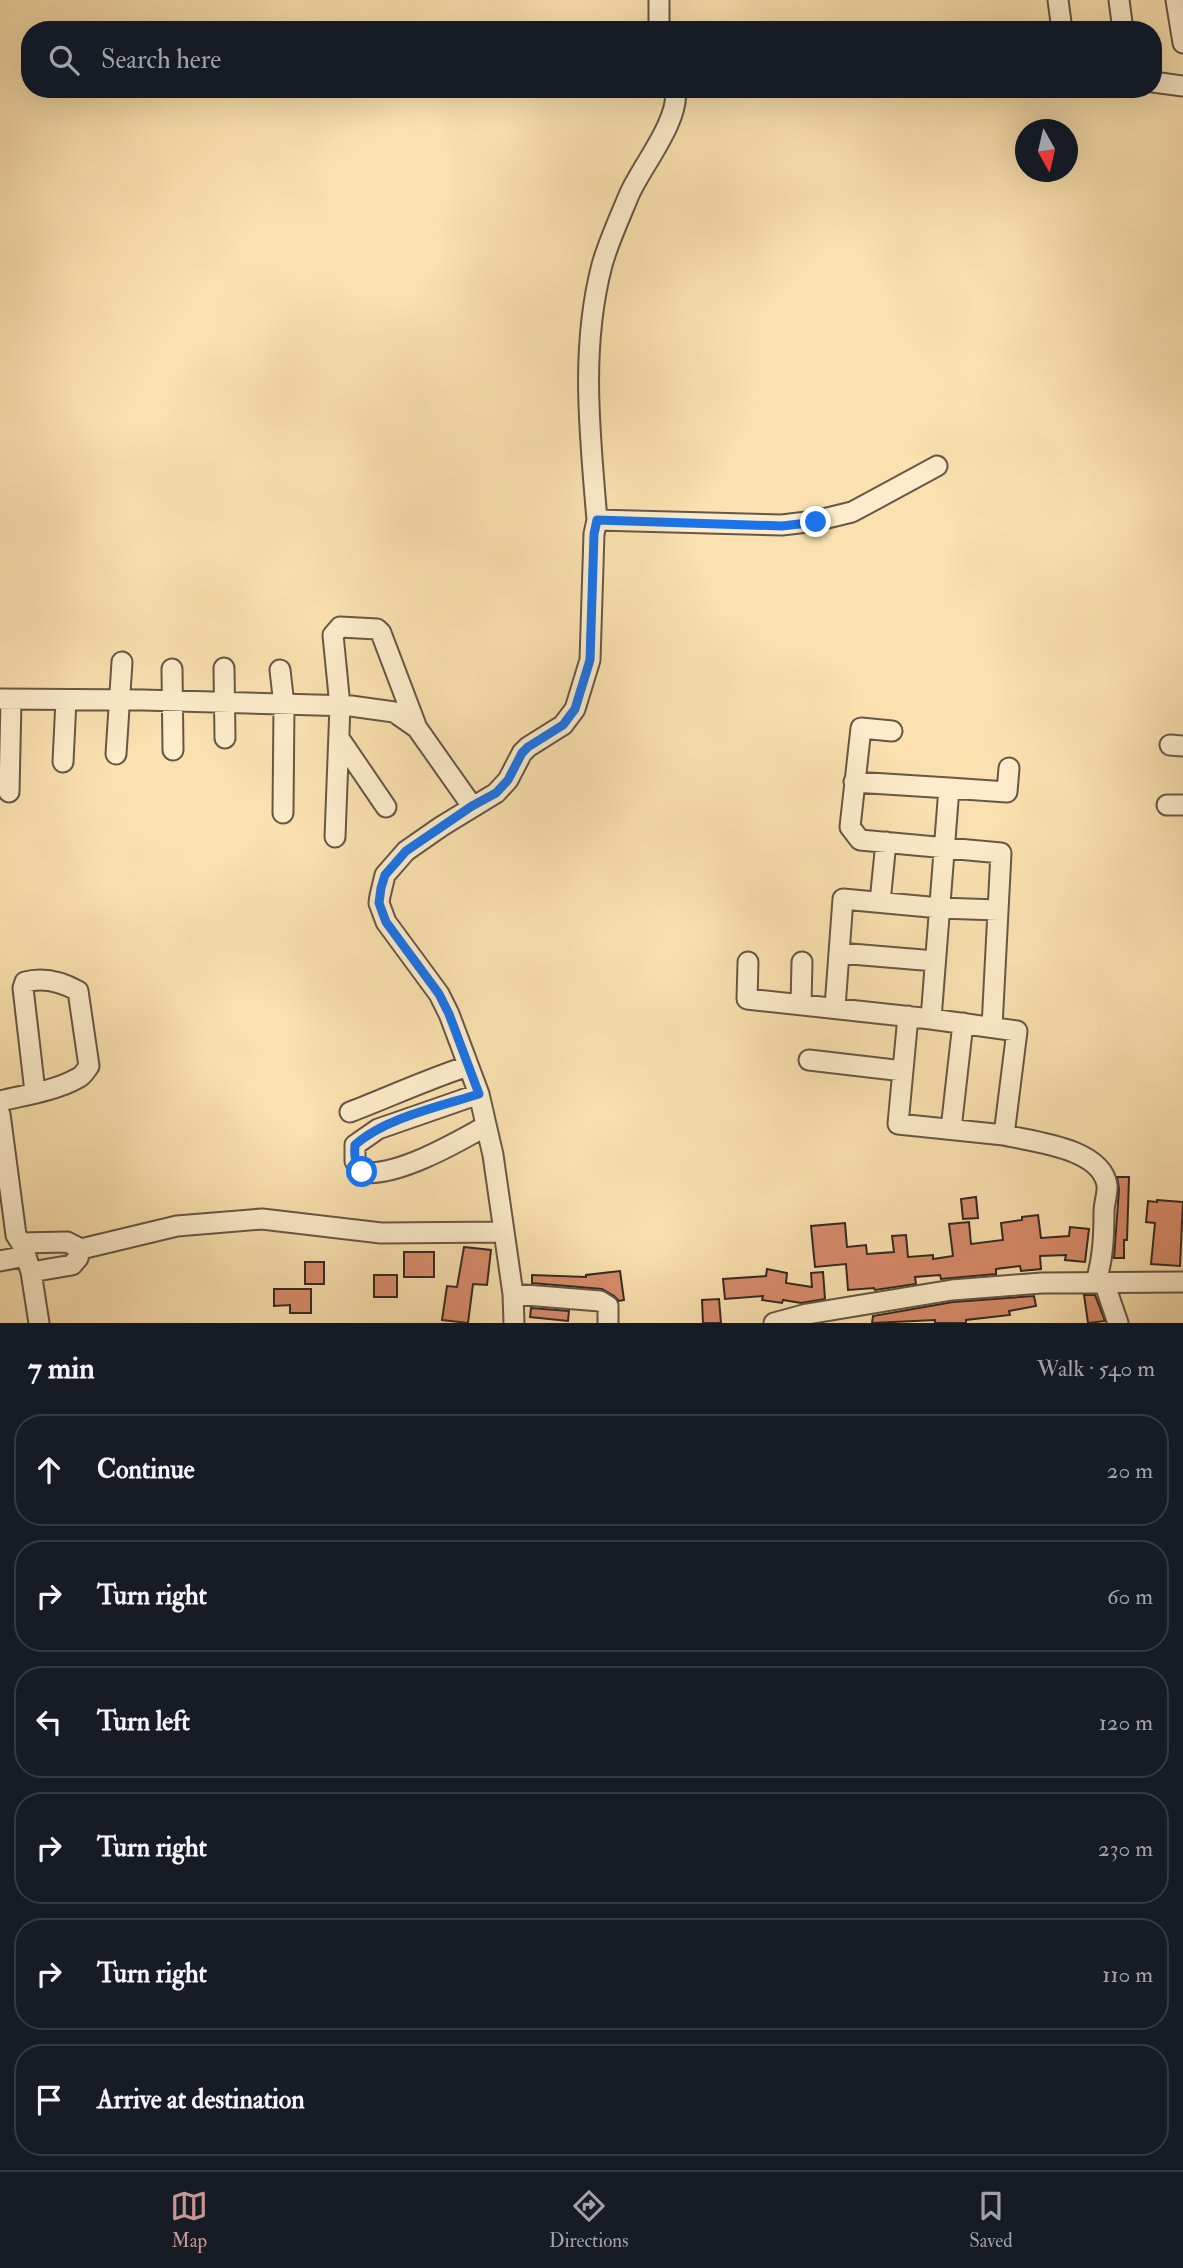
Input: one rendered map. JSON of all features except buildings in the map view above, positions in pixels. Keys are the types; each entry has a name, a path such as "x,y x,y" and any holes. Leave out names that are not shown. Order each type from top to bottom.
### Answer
{"street":[{"path":"659,0 659,21"},
{"path":"1058,0 1061,21"},
{"path":"1119,0 1122,21"},
{"path":"1176,0 1183,43"},
{"path":"1162,83 1183,86"},
{"path":"514,1323 513,1294 493,1155 479,1094 439,994 386,922 379,903 385,875 406,851 496,793 508,780 522,753 563,725 575,709 590,660 594,534 597,520 588,408 589,340 596,293 603,262 630,193 670,121 677,98"},
{"path":"597,520 782,526 816,522 852,512 936,466"},
{"path":"335,836 340,706 333,635 340,628 377,629 381,633 417,728 472,806"},
{"path":"116,754 122,662"},
{"path":"224,668 225,738"},
{"path":"172,669 173,750"},
{"path":"280,670 284,705 283,813"},
{"path":"9,792 5,700 340,706 394,712 417,728"},
{"path":"63,762 66,700"},
{"path":"892,731 861,728 850,827 860,840 1001,853 992,1027"},
{"path":"339,737 387,807"},
{"path":"854,782 1007,792 1009,768"},
{"path":"931,1018 949,788"},
{"path":"880,902 886,842"},
{"path":"835,1007 843,899 940,908 998,910"},
{"path":"839,953 935,961"},
{"path":"748,962 747,999 931,1018 1017,1031 1004,1135"},
{"path":"801,1004 802,962"},
{"path":"0,1101 35,1092 81,1077 89,1066 78,991 68,985 40,979 25,982 23,988 35,1092"},
{"path":"908,1016 898,1124 1004,1135 1070,1150 1097,1165 1107,1187 1100,1282 1118,1323"},
{"path":"951,1129 963,1023"},
{"path":"809,1060 903,1070"},
{"path":"350,1112 468,1066"},
{"path":"479,1094 378,1129 355,1145 355,1161 362,1172 375,1174 395,1170 455,1144 486,1126"},
{"path":"0,1114 6,1205 26,1257 39,1323"},
{"path":"0,1261 26,1257 67,1242 81,1248 177,1226 262,1219 381,1233 504,1232"},
{"path":"26,1257 72,1265 81,1248"},
{"path":"774,1323 807,1314 952,1290 1042,1283 1183,1282"},
{"path":"513,1294 600,1301 608,1306 608,1323"}],"route":[{"path":"362,1172 355,1161 354,1153 355,1145 360,1140 405,1118 479,1094 439,994 386,922 379,903 381,888 385,875 406,851 496,793 508,780 522,753 554,733 575,709 590,660 594,534 597,520 782,526 816,522"}]}
